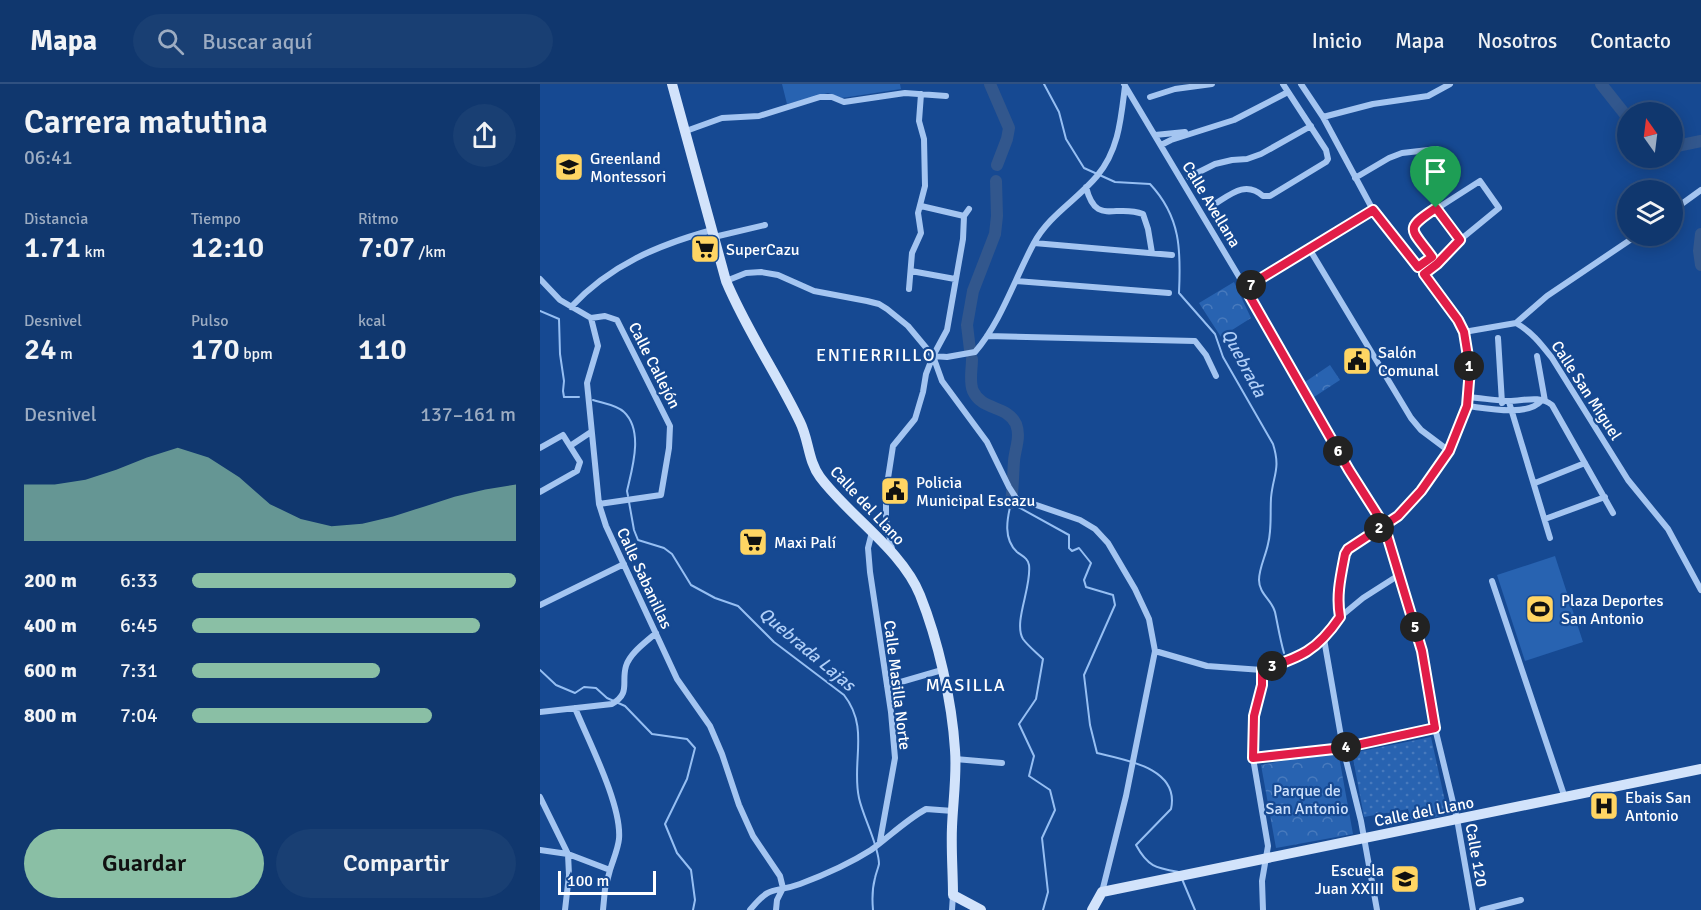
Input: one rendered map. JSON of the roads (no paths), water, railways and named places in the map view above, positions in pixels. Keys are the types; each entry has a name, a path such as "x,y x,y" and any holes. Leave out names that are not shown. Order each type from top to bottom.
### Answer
{"main road":[{"name":"Calle del Llano","path":"672,84 726,281 754,340 798,417 818,474 833,493 894,555 919,592 950,706 955,759 953,895"},
{"name":"Calle del Llano","path":"1102,892 1701,769"},
{"path":"1092,910 1102,892"},
{"path":"953,895 981,910"}],"street":[{"path":"1150,97 1175,89 1212,84"},
{"path":"1210,207 1248,187 1255,189 1263,196 1270,196 1326,162 1329,155 1283,84"},
{"path":"1301,84 1323,117 1373,210 1458,320 1464,332 1470,369 1467,406 1449,451 1421,491 1398,516 1348,549 1345,554 1338,590 1340,617"},
{"path":"1323,117 1373,104 1428,96 1450,84"},
{"path":"933,356 947,357 975,352 987,336 1034,243 1058,212 1097,176 1114,149 1119,132 1125,85"},
{"name":"Calle Avellana","path":"1125,85 1349,470 1384,525"},
{"path":"1161,145 1234,120 1288,92"},
{"path":"686,131 722,118 759,116 820,97 844,102 891,94 946,96"},
{"path":"909,289 912,253 921,233 918,213 926,173 924,139 919,121 921,94"},
{"path":"1189,177 1215,164 1262,154 1311,126"},
{"path":"1155,135 1198,132"},
{"path":"1355,178 1402,153 1437,148"},
{"path":"1424,274 1437,264 1460,240 1498,208 1480,181 1436,208 1413,226 1414,232 1437,264"},
{"path":"1086,187 1090,202 1098,210 1143,214 1152,253"},
{"path":"1683,203 1701,190"},
{"path":"921,206 964,216"},
{"path":"1436,208 1460,240"},
{"path":"894,555 886,520 886,491 893,446 915,419 933,356 947,330 963,239 964,216 969,209"},
{"path":"1245,288 1373,210"},
{"path":"571,307 585,292 611,272 652,249 713,234 765,225"},
{"path":"1034,243 1172,255"},
{"path":"1464,332 1516,323 1547,297 1621,246"},
{"path":"1310,250 1411,418 1421,430 1449,451"},
{"path":"1418,267 1432,257"},
{"path":"912,271 955,279"},
{"path":"726,281 746,273 761,272 778,275 814,291 879,304 908,326 933,356 942,381 987,442 1016,498 1080,519 1095,529 1108,543 1135,589 1149,619 1155,651 1126,796 1102,892"},
{"path":"540,279 560,300 591,318"},
{"path":"1016,281 1169,293"},
{"name":"Calle Callejón","path":"591,318 606,316 617,320 670,426 671,436 661,495 599,504"},
{"name":"Calle Sabanillas","path":"591,318 598,346 587,383 599,504 606,526 677,679 710,726 739,805 753,836 780,876 783,888"},
{"name":"Calle San Miguel","path":"1516,323 1528,330 1552,358 1628,480 1668,529 1701,590"},
{"path":"987,336 1195,341 1206,355 1216,376"},
{"path":"1498,338 1506,401 1550,537"},
{"path":"1537,356 1543,401"},
{"path":"1468,397 1506,401 1534,398 1552,405 1613,513"},
{"path":"1502,411 1501,405 1506,401"},
{"path":"1467,406 1502,411 1537,405 1543,401"},
{"path":"570,447 591,432"},
{"path":"540,448 563,435 580,462 577,471 540,492"},
{"path":"1534,483 1586,463"},
{"path":"1545,519 1605,497"},
{"name":"Calle 120","path":"1384,525 1422,651 1435,728 1457,819 1473,910"},
{"name":"Calle Masilla Norte","path":"872,532 868,548 870,572 895,758 880,842"},
{"path":"540,605 624,564"},
{"path":"1155,651 1207,666 1262,670 1298,657 1324,639 1340,617 1363,598 1399,575"},
{"path":"1492,581 1565,798"},
{"path":"540,712 612,704 620,700 624,692 626,665 631,657 656,633"},
{"path":"1324,639 1343,748 1364,838 1377,910"},
{"path":"887,686 942,670"},
{"path":"1262,670 1262,685 1254,716 1253,758 1268,846 1262,881 1263,910"},
{"path":"574,708 604,777 615,811 619,838 605,889 603,910"},
{"path":"1253,758 1343,748 1435,728"},
{"path":"955,759 1002,763"},
{"path":"540,797 567,854 569,875 566,910"},
{"path":"750,910 760,897 769,891 798,885 863,854 926,809 953,811"},
{"path":"540,850 567,854 610,870"},
{"path":"777,910 777,900 783,888"},
{"path":"952,910 953,895"},
{"path":"1482,910 1521,900"}],"waterway":[{"path":"990,84 1009,128 997,165"},
{"name":"Quebrada","path":"1044,84 1059,112 1066,139 1084,168 1115,182 1150,184 1160,196 1168,209 1177,235 1180,263 1179,293 1215,334 1223,357 1273,444 1276,466 1271,498 1270,533 1259,580 1261,589 1275,612 1284,653"},
{"path":"1601,84 1617,104"},
{"path":"1683,145 1701,141"},
{"path":"970,350 967,325 973,291 995,234 996,181"},
{"path":"1701,234 1699,251 1701,265"},
{"name":"Quebrada Lajas","path":"540,311 559,319 564,397 579,397"},
{"path":"972,359 971,384 977,397 982,402 1007,414 1016,424 1018,438 1011,503"},
{"name":"Quebrada Lajas","path":"593,400 624,412 634,429 635,450 628,496"},
{"name":"Quebrada Lajas","path":"629,502 638,540 664,548 672,554 691,585 715,598 738,606 774,642 844,695 852,707 858,733 859,798 874,840 879,864 873,890 873,910"},
{"path":"1043,910 1048,892 1042,838 1055,810 1050,790 1029,776 1034,756 1019,724 1036,699 1043,659 1025,642 1021,632 1021,614 1028,583 1029,565 1013,547 1008,535 1007,522 1011,503 1069,535 1069,548 1072,551 1079,548 1091,563 1084,580 1086,587 1113,595 1115,605 1084,675 1090,725 1097,753 1148,768 1167,784 1172,795 1171,809 1136,845 1153,865 1179,872"},
{"path":"540,670 556,685 575,693 584,687 596,688 607,698 625,706 652,734 687,739 695,748 687,779 665,824 677,853 691,870 695,900 693,910"},
{"path":"1182,879 1195,910"}],"place":[{"name":"Greenland Montessori","path":"569,167"},
{"name":"SuperCazu","path":"705,249"},
{"name":"Salón Comunal","path":"1357,361"},
{"name":"Policia Municipal Escazu","path":"895,491"},
{"name":"Maxi Palí","path":"753,542"},
{"name":"Plaza Deportes San Antonio","path":"1540,609"},
{"name":"Ebais San Antonio","path":"1604,806"},
{"name":"Escuela Juan XXIII","path":"1405,879"}],"district":[{"name":"ENTIERRILLO","path":"876,355"},
{"name":"MASILLA","path":"966,685"}],"park label":[{"name":"Parque de San Antonio","path":"1307,799"}]}
